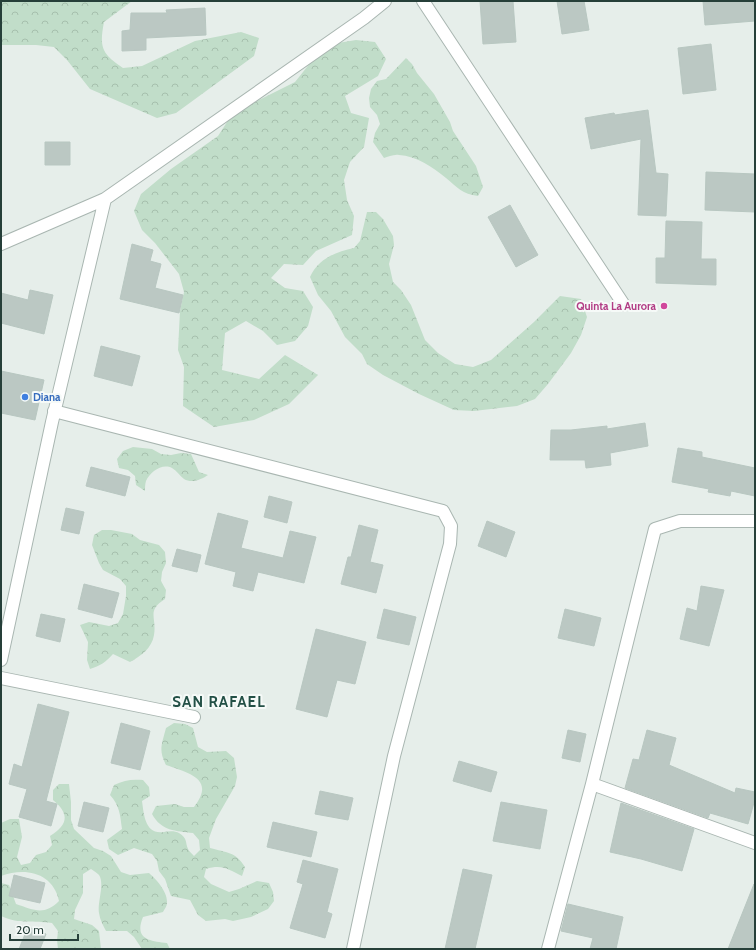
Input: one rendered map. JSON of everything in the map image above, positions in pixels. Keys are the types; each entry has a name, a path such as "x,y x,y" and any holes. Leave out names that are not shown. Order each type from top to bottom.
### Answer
{"street":[{"path":"1,244 105,199 385,1"},
{"path":"423,1 624,305"},
{"path":"1,660 54,411 105,199"},
{"path":"54,411 443,511 452,526 450,544 394,756 353,949"},
{"path":"548,949 592,784 655,529 680,521 755,521"},
{"path":"1,678 194,717"},
{"path":"592,784 755,843"}],"green space":[{"path":"1,1 132,1 104,22 102,44 104,50 110,59 123,68 142,66 195,41 241,32 259,38 254,56 176,113 157,118 90,89 67,60 54,47 36,45 1,45"},
{"path":"356,40 375,42 386,59 378,76 345,96 351,113 369,118 364,147 350,162 344,180 347,200 354,216 352,235 316,251 303,265 284,264 271,278 285,288 303,291 313,307 308,326 295,341 277,345 263,331 246,321 225,333 222,370 259,379 285,355 318,375 289,404 254,420 214,427 183,406 184,367 178,350 180,311 184,292 179,274 155,243 142,230 134,211 141,194 171,169 218,136 229,119 243,108 295,82 319,52 338,43"},
{"path":"406,58 434,94 450,122 453,131 476,166 483,187 478,196 468,194 460,190 436,170 412,157 393,155 384,158 373,142 375,133 380,124 377,115 370,107 369,98 371,89 377,81 386,79"},
{"path":"367,212 376,212 383,219 393,236 394,245 389,264 393,282 401,290 411,305 425,340 438,353 455,364 473,367 491,360 534,322 560,296 581,299 587,317 581,335 571,353 535,399 517,406 474,411 454,410 383,375 367,364 362,354 345,337 331,311 318,295 310,277 318,265 328,257 354,248 360,241"},
{"path":"133,447 152,449 161,454 191,454 199,472 208,475 194,481 190,481 184,479 172,468 160,468 150,474 146,482 145,491 136,485 135,476 128,470 119,468 117,459 123,451"},
{"path":"102,530 132,534 140,540 159,545 165,552 166,563 162,572 161,581 166,590 165,599 159,603 154,611 155,629 153,640 148,648 130,662 113,654 97,667 90,669 87,660 88,642 80,625 89,622 109,626 118,623 123,614 126,596 126,586 120,579 103,570 92,545 94,535"},
{"path":"174,723 185,724 193,728 198,747 207,752 226,751 234,758 237,777 235,786 216,819 209,838 210,848 234,855 245,867 242,876 225,868 216,867 206,869 204,877 211,884 229,892 257,881 269,883 273,892 274,901 268,909 251,917 233,921 225,919 206,921 198,915 190,900 171,896 165,879 159,871 157,861 152,854 134,848 118,855 109,849 107,840 122,829 118,807 110,795 114,785 125,781 143,780 149,787 150,796 142,801 145,818 149,827 158,832 172,831 179,833 185,839 188,849 194,856 200,850 199,840 193,833 175,831 164,827 152,814 156,806 175,804 184,807 194,807 202,790 201,784 197,778 191,774 166,765 161,751 162,743 166,728"},
{"path":"59,784 69,784 71,820 74,829 94,848 111,856 121,872 130,875 149,873 161,886 167,899 166,907 163,912 143,917 140,930 145,938 167,943 170,949 142,949 134,937 127,931 106,931 99,913 101,879 99,875 91,869 83,874 83,893 75,910 74,919 92,925 99,931 101,949 58,949 58,931 52,923 21,921 8,919 1,916 1,883 9,885 16,904 34,910 48,909 59,901 56,892 45,878 20,872 1,876 1,823 10,819 19,819 22,837 17,857 21,865 30,863 36,855 46,852 52,845 50,836 60,828 65,819 62,810 53,800 53,790"}],"building":[{"path":"480,1 513,1 516,42 483,44"},
{"path":"557,1 584,1 589,30 562,34"},
{"path":"703,1 755,1 755,21 705,25"},
{"path":"205,8 206,35 146,38 146,50 122,51 122,31 130,30 131,13 167,13 166,10"},
{"path":"711,44 716,90 683,94 678,48"},
{"path":"648,110 656,173 668,174 666,216 638,215 641,139 591,149 585,118 614,113 615,115"},
{"path":"45,142 70,142 70,165 45,165"},
{"path":"706,172 755,174 755,212 705,210"},
{"path":"510,205 538,255 516,267 488,217"},
{"path":"666,221 702,222 701,259 716,259 716,285 656,283 656,258 665,258"},
{"path":"132,244 153,250 150,261 161,264 155,288 183,295 179,313 120,299"},
{"path":"30,290 53,295 44,334 1,323 1,293 28,300"},
{"path":"101,346 140,356 132,386 94,376"},
{"name":"Diana","path":"1,371 44,380 35,420 1,413"},
{"path":"645,423 648,446 610,453 611,465 586,468 585,460 550,460 551,430 571,430 607,426 607,429"},
{"path":"678,448 702,452 702,457 755,468 755,496 731,491 730,496 708,492 709,489 672,482"},
{"path":"91,467 130,477 125,496 86,486"},
{"path":"269,496 292,502 287,523 264,517"},
{"path":"66,508 84,512 79,534 61,530"},
{"path":"218,513 248,521 241,548 283,558 290,531 316,537 304,583 258,572 253,591 233,586 236,572 205,564"},
{"path":"487,521 515,532 506,557 478,546"},
{"path":"359,525 378,530 370,562 383,565 376,593 341,584 348,557 351,557"},
{"path":"177,549 201,555 197,572 172,566"},
{"path":"84,584 119,593 112,618 78,609"},
{"path":"701,586 724,590 709,646 680,639 687,608 697,611"},
{"path":"384,609 416,617 409,645 377,638"},
{"path":"565,609 601,618 594,646 558,638"},
{"path":"41,614 65,619 60,642 36,636"},
{"path":"316,629 366,642 355,684 337,680 327,717 296,709"},
{"path":"38,704 69,712 46,801 57,804 51,826 19,817 27,789 9,784 14,764 22,767"},
{"path":"121,723 150,731 140,770 111,763"},
{"path":"568,730 586,734 580,762 562,758"},
{"path":"647,730 676,738 669,765 735,793 736,788 755,792 755,799 748,824 710,813 708,818 625,788 633,759 639,760"},
{"path":"459,761 497,772 491,792 453,781"},
{"path":"320,791 353,798 348,820 315,814"},
{"path":"84,802 109,808 103,832 78,826"},
{"path":"501,802 547,810 540,849 493,841"},
{"path":"621,803 694,829 682,871 610,852"},
{"path":"273,822 317,832 311,857 267,847"},
{"path":"303,860 338,869 327,912 332,914 325,938 290,928 303,884 297,882"},
{"path":"463,869 492,875 475,949 445,949"},
{"path":"14,875 45,883 40,903 9,896"},
{"path":"754,884 755,949 728,949"},
{"path":"568,904 623,917 616,949 590,949 593,938 561,931"},
{"path":"28,927 46,934 40,949 19,949"}],"place":[{"name":"Quinta La Aurora","path":"664,306"},
{"name":"Diana","path":"25,397"}],"district":[{"name":"SAN RAFAEL","path":"219,702"}]}
